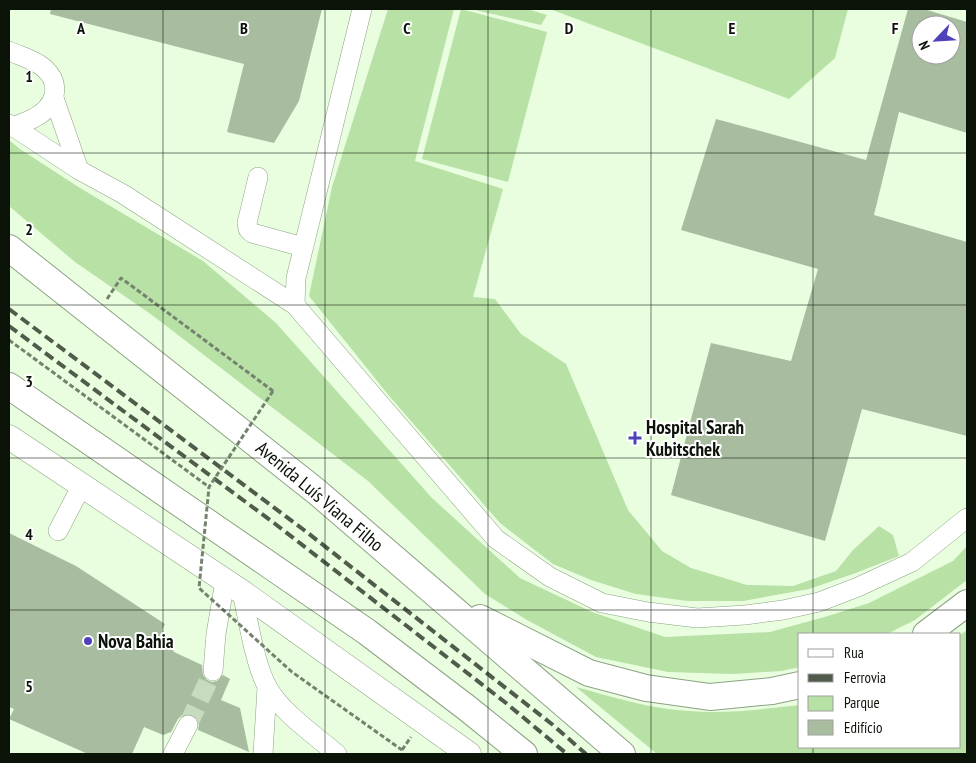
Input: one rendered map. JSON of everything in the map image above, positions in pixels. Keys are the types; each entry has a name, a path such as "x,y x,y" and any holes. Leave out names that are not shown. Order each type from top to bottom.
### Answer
{"highway":[{"name":"Avenida Luís Viana Filho","path":"9,248 317,492 622,754"},
{"path":"9,386 366,632 468,708 524,754"},
{"path":"440,596 539,649 589,673 646,688 710,697 772,691 798,685"},
{"path":"927,633 967,603"}],"main road":[{"path":"9,437 233,586 469,754"}],"lane":[{"path":"295,305 296,278 362,9"},
{"path":"9,51 43,66 52,77 55,85 54,98 79,170"},
{"path":"10,125 37,117 54,98"},
{"path":"10,125 79,170 124,194 295,305 496,539 550,577 602,602 648,612 697,618 783,610 810,604 858,588 912,562 967,518"},
{"path":"258,176 247,222 248,229 252,233 303,248"},
{"path":"58,531 82,485"},
{"path":"213,671 216,634 233,586"},
{"path":"233,586 267,688 280,705 338,754"},
{"path":"263,754 267,688"},
{"path":"172,754 188,725"}],"path":[{"path":"121,278 273,391 209,487 199,588 292,672 402,750"},
{"path":"9,340 209,487"}],"green space":[{"path":"388,9 454,9 415,161 503,189 473,297 495,299 521,334 566,364 628,510 662,551 691,568 747,585 793,586 836,571 853,550 879,526 893,535 899,556 809,589 743,601 687,601 636,594 591,580 553,564 500,523 390,397 309,296 332,187"},
{"path":"461,9 547,32 508,182 422,159"},
{"path":"470,9 527,9 547,15 541,25"},
{"path":"550,9 848,9 835,58 789,99"},
{"path":"9,140 80,188 203,261 276,323 432,498 520,578 592,612 665,637 770,632 869,603 953,561 967,546 967,580 915,620 889,633 798,633 798,667 781,671 733,674 668,672 596,657 527,620 485,594 368,481 152,315 75,262 9,206"},
{"path":"967,630 967,754 657,754 576,687 646,705 674,710 731,711 798,705 798,748 961,748 961,634"}],"building":[{"path":"51,9 322,9 299,101 274,143 227,132 244,64 50,14"},
{"name":"Hospital Sarah Kubitschek","path":"908,9 924,9 944,15 911,15 911,65 961,65 961,20 967,22 967,133 899,112 874,215 967,242 967,436 862,409 825,541 671,495 711,343 791,361 818,269 681,230 716,119 866,160"},
{"name":"Nova Bahia","path":"9,533 76,566 165,624 162,630 174,652 202,665 203,675 207,680 217,681 223,675 230,679 221,700 240,708 249,752 198,730 199,724 197,719 193,715 188,714 182,715 171,732 163,735 144,727 132,754 88,754 9,719 14,709 9,707"}],"tunnel":[{"path":"188,725 213,671"}],"railway":[{"path":"9,309 304,530 553,725 586,754"},
{"path":"9,326 274,523 506,703 567,754"}],"place":[{"name":"Hospital Sarah Kubitschek","path":"635,438"},
{"name":"Nova Bahia","path":"88,641"}]}
